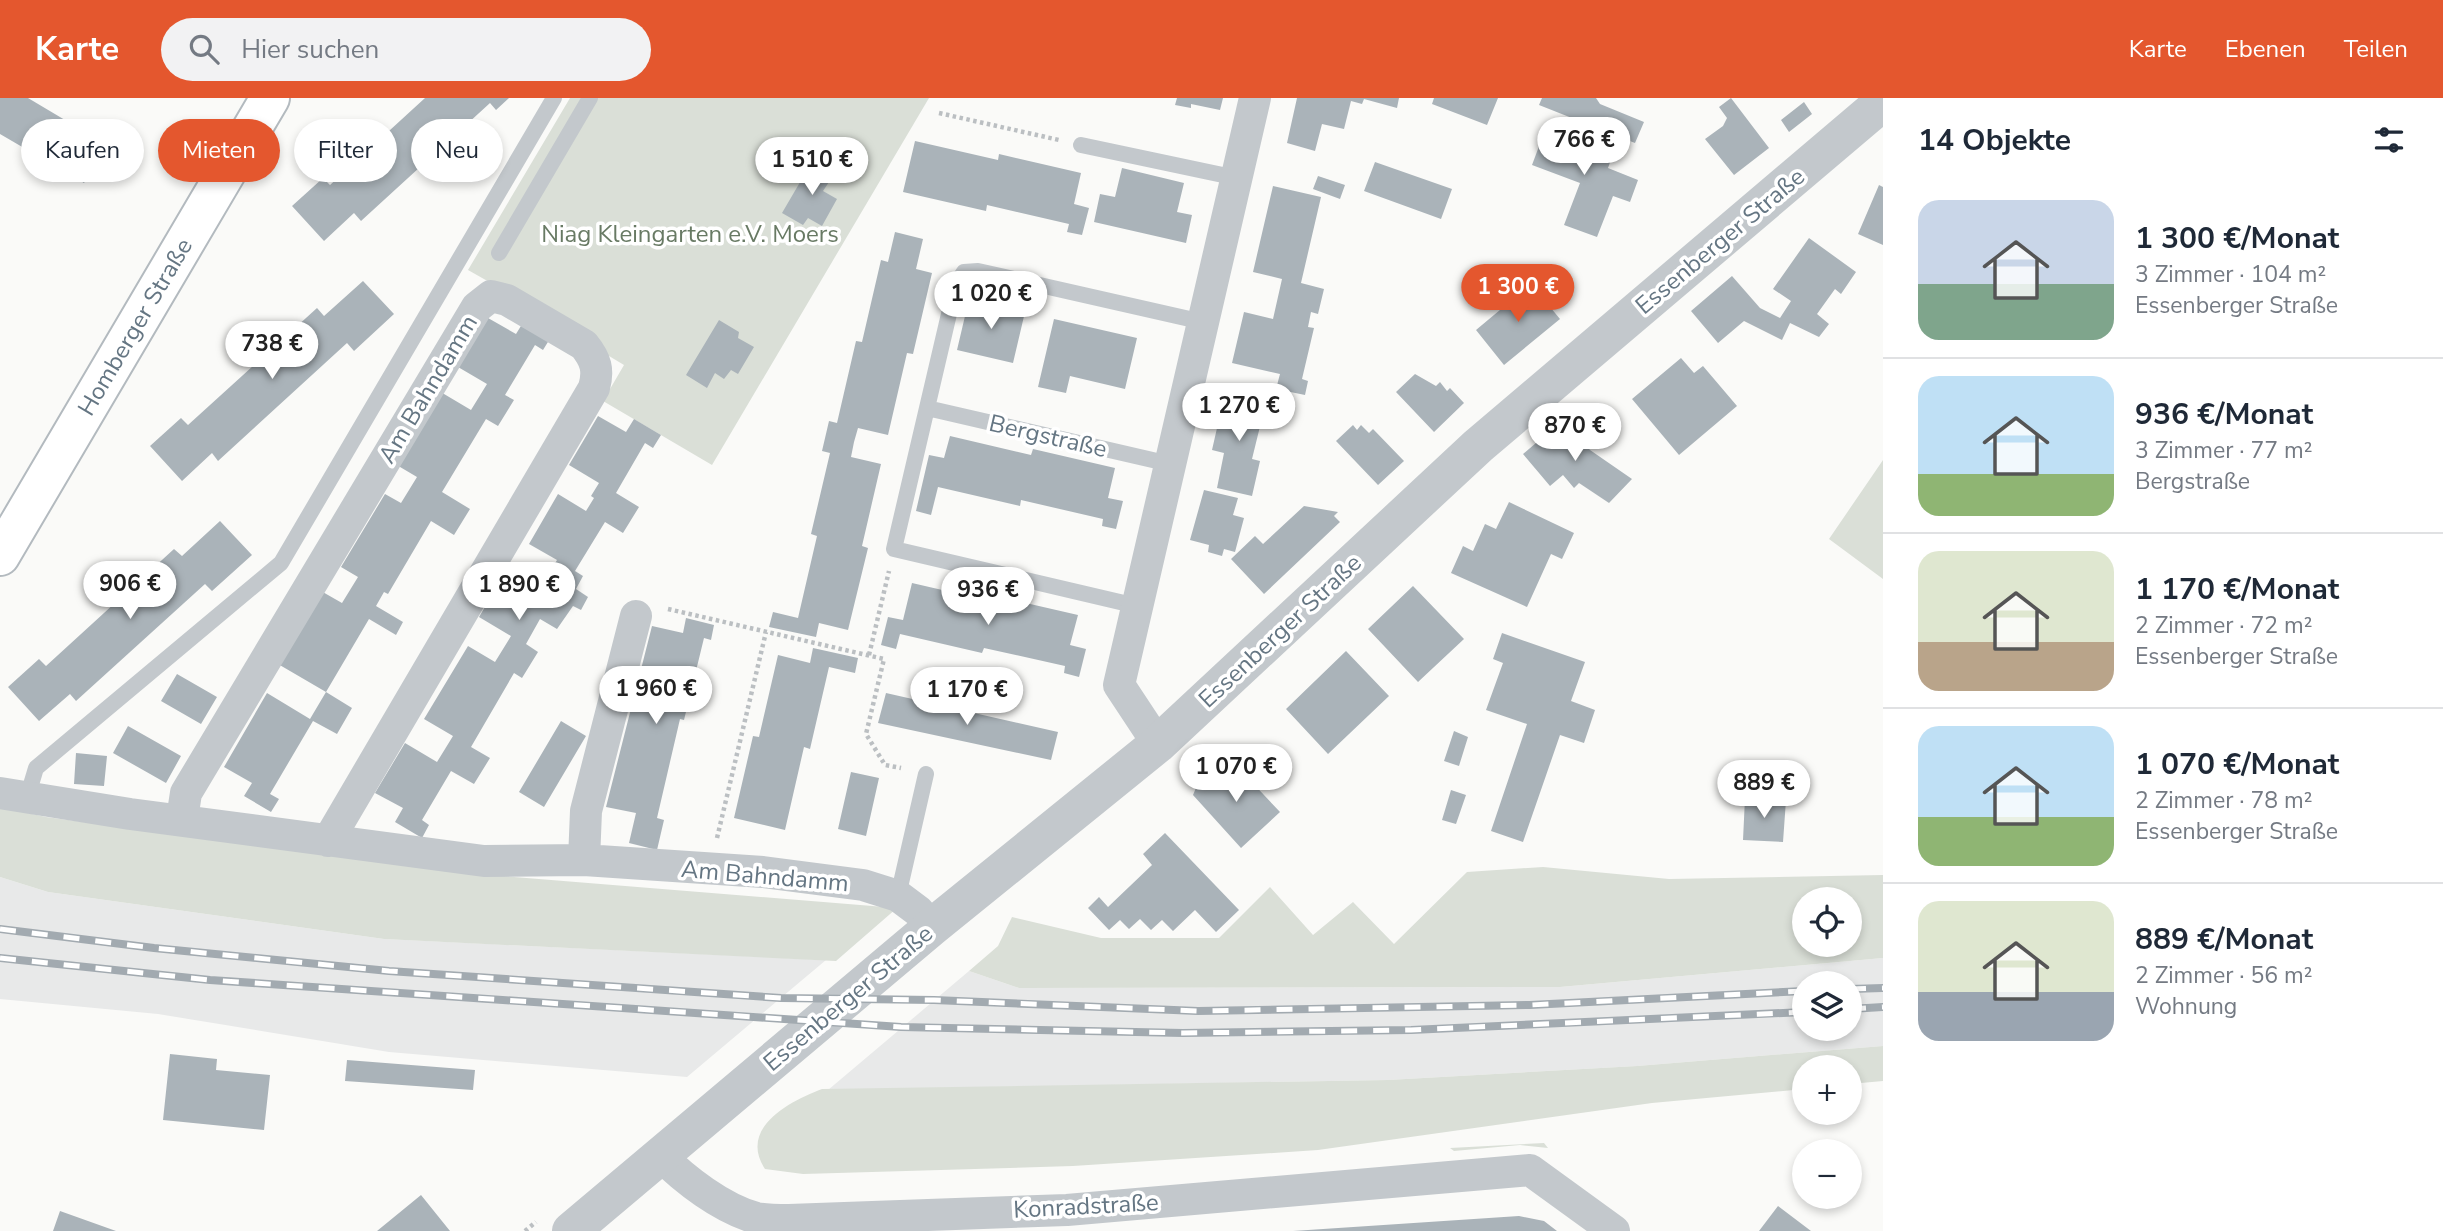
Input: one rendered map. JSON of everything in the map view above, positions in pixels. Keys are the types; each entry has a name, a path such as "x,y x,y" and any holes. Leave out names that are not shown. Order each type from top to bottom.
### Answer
{"main road":[{"name":"Homberger Straße","path":"0,556 270,98"}],"street":[{"path":"1158,744 1119,685 1255,98"},
{"name":"Essenberger Straße","path":"571,1231 932,927 1158,744 1478,446 1698,257 1841,141 1883,102"},
{"name":"Am Bahndamm","path":"182,819 186,793 477,307 491,296 507,300 584,345 593,357 598,373 594,388 328,841"},
{"path":"584,860 586,811 636,616"},
{"name":"Am Bahndamm","path":"14,795 130,814 484,861 584,860 762,872 863,885 898,896 918,911 932,927"},
{"name":"Konradstraße","path":"660,1155 681,1176 756,1218 789,1220 1067,1210 1530,1170 1614,1231"},
{"path":"1067,1210 1091,1231"}],"lane":[{"path":"14,795 36,768 281,563 554,98"},
{"path":"499,253 590,98"},
{"path":"1081,145 1131,153 1237,178"},
{"path":"1137,606 894,549 956,284 964,272 978,271 1203,322"},
{"name":"Bergstraße","path":"927,408 1170,464"},
{"path":"898,896 926,774"}],"path":[{"path":"939,113 1081,145"},
{"path":"869,655 894,549"},
{"path":"636,616 642,603 884,659 866,734 885,765 926,774"},
{"path":"710,870 766,632"}],"shaded area":[{"path":"0,877 48,892 384,939 826,960 687,1077 389,1052 158,1014 0,999"},
{"path":"1883,958 1883,1046 1637,1066 1388,1080 828,1090 969,971 1019,988 1560,987"}],"green space":[{"name":"Niag Kleingarten e.V. Moers","path":"570,98 929,98 712,465 603,401 624,365 599,350 592,340 468,270"},
{"path":"1883,460 1883,579 1829,539"},
{"path":"0,807 46,817 454,872 897,908 836,961 384,939 48,892 0,877"},
{"path":"1543,867 1669,879 1883,875 1883,958 1560,987 1019,988 969,971 998,946 1012,917 1101,938 1219,938 1270,887 1313,935 1353,902 1394,944 1467,872"},
{"path":"1883,1046 1883,1081 1862,1083 1862,1055 1792,1055 1792,1090 1652,1103 1318,1150 1073,1166 803,1174 765,1169 758,1154 758,1141 771,1118 796,1101 822,1089 1388,1080 1637,1066"},
{"path":"1544,1143 1548,1148 1520,1145 1454,1151 1450,1148"}],"building":[{"path":"0,98 28,98 63,119 21,119 21,146 0,134"},
{"path":"425,98 509,98 496,110 490,103 473,119 411,119 411,175 361,221 354,213 324,241 292,206 319,182 327,182 330,185 333,182 397,182 397,124"},
{"path":"1177,98 1223,98 1220,110 1191,104 1191,108 1175,105"},
{"path":"1297,98 1399,98 1397,108 1364,99 1362,104 1351,101 1344,129 1322,124 1315,151 1287,143"},
{"path":"1434,98 1498,98 1487,125 1432,104"},
{"path":"1542,98 1596,98 1600,104 1644,122 1635,143 1539,105"},
{"path":"1731,98 1769,148 1734,175 1705,139 1723,126 1727,118 1719,107"},
{"path":"1804,102 1812,114 1789,132 1781,120"},
{"path":"1547,125 1614,151 1608,168 1638,180 1630,202 1613,196 1597,237 1564,225 1580,183 1532,165"},
{"path":"915,141 998,160 999,154 1081,173 1074,204 1089,208 1082,235 1067,232 1069,224 987,205 986,211 903,192"},
{"path":"813,160 835,173 823,191 837,199 822,226 808,218 803,225 782,213"},
{"path":"1375,162 1452,189 1441,219 1364,191"},
{"path":"1122,168 1184,183 1177,212 1192,215 1186,243 1094,222 1100,194 1115,197"},
{"path":"1318,176 1345,185 1340,199 1313,189"},
{"path":"1879,185 1883,187 1883,245 1858,234"},
{"path":"1273,186 1321,197 1301,283 1324,289 1318,314 1311,312 1308,327 1314,328 1302,379 1308,381 1305,395 1276,389 1280,374 1232,363 1244,312 1273,319 1282,279 1253,272"},
{"path":"895,232 923,239 916,269 932,273 913,354 907,353 888,435 858,428 854,442 851,457 881,464 862,546 868,548 848,630 819,623 816,637 769,627 773,612 798,618 817,536 811,534 830,453 822,451 829,421 837,423 856,341 862,342 881,260 888,262"},
{"path":"1809,238 1856,272 1841,294 1835,289 1817,314 1829,324 1819,337 1790,323 1782,340 1744,321 1718,343 1691,311 1732,276 1760,308 1780,318 1791,301 1773,289"},
{"path":"363,281 394,314 354,351 347,343 218,461 212,453 182,481 150,446 181,418 188,425 317,308 324,316"},
{"path":"1531,284 1560,319 1504,365 1476,330"},
{"path":"969,299 1025,312 1013,363 957,350"},
{"path":"488,318 516,334 524,321 551,337 543,350 535,345 505,395 514,400 498,426 486,419 442,492 470,509 454,535 431,521 388,594 384,592 376,606 403,622 396,635 369,619 326,692 278,664 321,591 342,603 358,577 341,567 385,494 401,503 417,477 395,464 439,391 471,410 487,384 458,367"},
{"path":"1054,319 1137,338 1125,389 1070,376 1066,393 1038,387"},
{"path":"719,320 739,332 738,338 754,347 738,374 731,370 724,379 715,373 707,388 686,375"},
{"path":"1681,358 1694,373 1703,366 1737,406 1679,455 1632,399"},
{"path":"1415,374 1436,386 1440,382 1447,391 1450,388 1464,403 1434,432 1396,392"},
{"path":"1225,393 1266,402 1252,459 1260,461 1252,496 1217,488 1224,453 1212,450"},
{"path":"598,416 626,432 634,419 661,435 653,448 645,443 616,493 639,507 623,533 605,522 575,571 583,576 576,589 588,597 581,610 573,606 557,629 540,619 526,644 538,652 522,678 514,673 471,747 490,758 474,784 451,771 422,820 429,825 422,838 395,822 403,808 375,793 405,743 437,762 453,736 424,719 468,646 495,662 511,636 479,617 508,568 541,587 557,560 529,544 558,494 586,511 594,498 591,496 599,483 569,465"},
{"path":"1564,419 1590,450 1632,479 1609,503 1579,483 1574,488 1563,475 1550,486 1523,454"},
{"path":"1353,425 1357,430 1361,425 1369,433 1373,429 1404,461 1378,485 1336,441"},
{"path":"950,436 1031,455 1033,449 1115,468 1108,498 1123,501 1116,529 1102,526 1103,519 1021,500 1020,506 938,487 931,515 916,511 929,455 944,458"},
{"path":"1204,490 1238,498 1233,515 1244,518 1235,552 1224,549 1222,556 1208,552 1209,545 1190,540"},
{"path":"1509,502 1574,533 1562,559 1551,554 1527,607 1451,573 1463,546 1473,551 1485,524 1496,529"},
{"path":"1304,506 1338,512 1334,516 1340,522 1264,594 1231,559 1255,536 1263,544"},
{"path":"220,521 252,555 212,591 205,584 76,701 70,694 39,721 8,687 39,659 46,666 174,549 182,556"},
{"path":"912,583 994,602 995,596 1078,615 1070,645 1086,649 1079,677 1064,673 1065,666 984,648 982,653 900,634 896,649 881,645 888,617 903,620"},
{"path":"1413,586 1464,639 1418,682 1368,629"},
{"path":"686,618 714,625 711,640 704,638 684,720 680,719 657,818 664,820 657,850 629,843 636,813 606,807 652,626 683,633"},
{"path":"1502,633 1585,662 1571,701 1595,710 1584,743 1560,735 1523,842 1491,831 1527,724 1486,710 1503,663 1493,659"},
{"path":"813,648 858,658 855,673 829,667 810,749 804,747 785,830 734,818 753,736 759,737 778,655 810,663"},
{"path":"1346,651 1389,696 1328,754 1286,709"},
{"path":"177,674 217,697 201,724 161,701"},
{"path":"326,692 352,708 337,734 313,721 270,794 279,799 271,812 244,796 252,783 224,767 267,693 310,719"},
{"path":"886,693 1058,732 1051,760 878,723"},
{"path":"561,721 586,736 544,807 519,792"},
{"path":"128,726 181,756 166,783 113,753"},
{"path":"1454,731 1468,737 1459,766 1444,761"},
{"path":"76,753 107,756 104,786 74,784"},
{"path":"1231,760 1280,812 1241,848 1193,795 1198,783 1210,780"},
{"path":"851,772 879,778 866,836 838,829"},
{"path":"1451,790 1466,795 1456,824 1442,820"},
{"path":"1745,798 1786,800 1783,842 1743,840"},
{"path":"1165,833 1239,910 1216,932 1195,910 1173,931 1162,920 1151,930 1140,919 1129,929 1120,920 1109,930 1088,908 1099,897 1108,907 1152,865 1143,854"},
{"path":"170,1054 217,1059 216,1070 270,1075 264,1130 163,1120"},
{"path":"347,1060 475,1070 473,1090 345,1081"},
{"path":"421,1195 450,1231 377,1231"},
{"path":"1778,1206 1811,1231 1759,1231"},
{"path":"60,1211 116,1231 53,1231"},
{"path":"1519,1216 1544,1221 1557,1231 1293,1231"}],"railway":[{"path":"0,929 154,948 389,971 781,998 934,1000 1198,1011 1530,1005 1792,992"},
{"path":"0,958 210,980 901,1027 1183,1033 1411,1030 1792,1013"},
{"path":"1862,989 1883,988"},
{"path":"1862,1008 1883,1007"}]}
